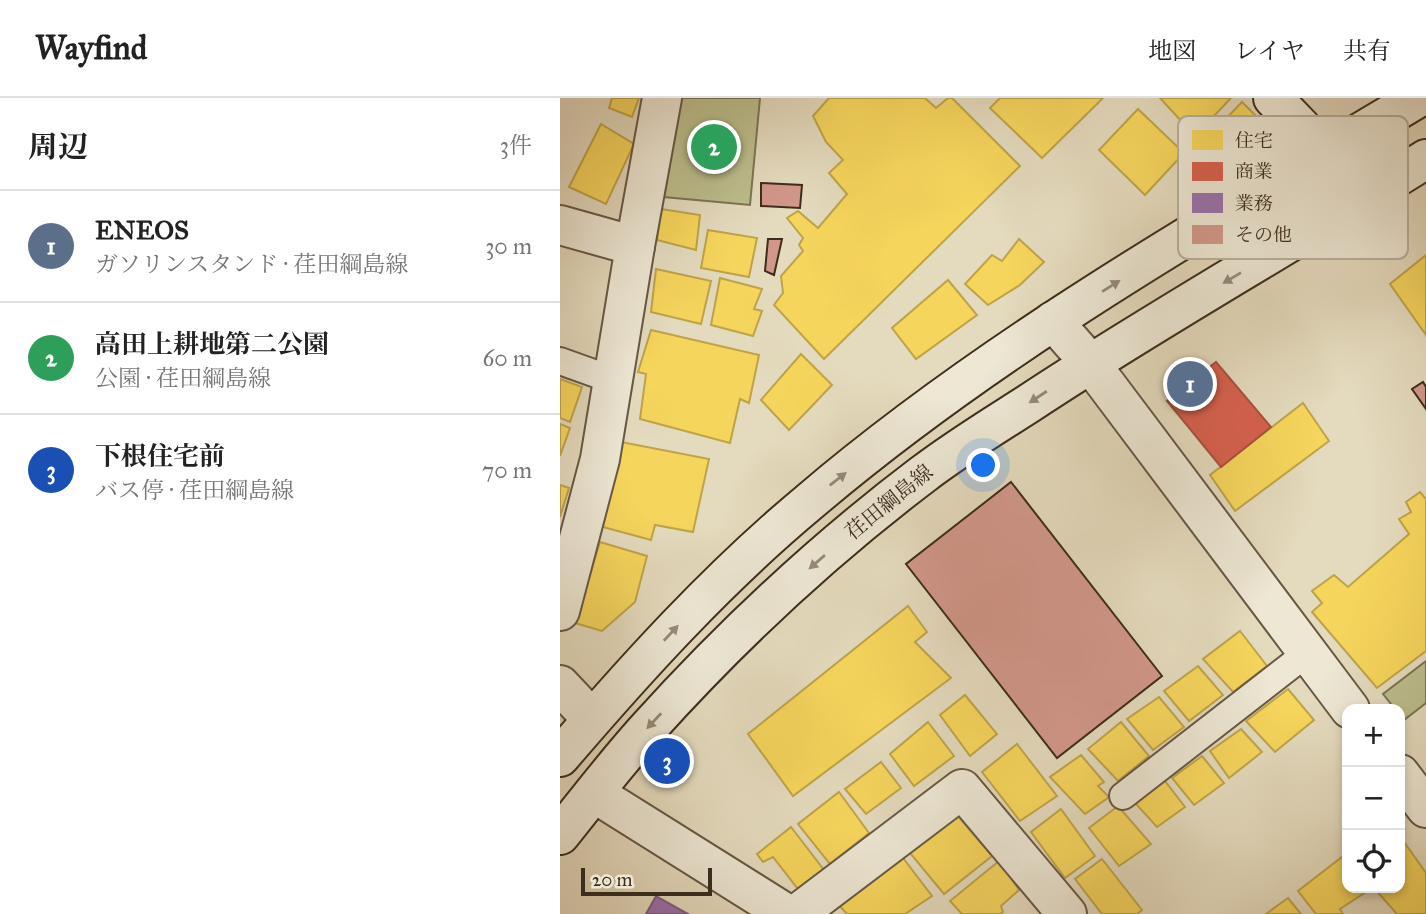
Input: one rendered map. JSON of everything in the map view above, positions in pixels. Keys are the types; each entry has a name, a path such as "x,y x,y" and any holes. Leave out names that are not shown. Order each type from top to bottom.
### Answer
{"main road":[{"path":"560,611 600,459 662,98"},
{"path":"1273,98 1290,116"},
{"path":"1388,116 1418,98"},
{"name":"荏田綱島線","path":"1408,170 1426,159"},
{"path":"560,225 635,246"},
{"path":"560,757 676,627 808,502 904,427 1053,321 1178,244"},
{"name":"荏田綱島線","path":"560,835 647,729 709,662 838,543 958,448 1090,363 1263,259"},
{"path":"1053,321 1090,363 1346,704"},
{"path":"560,685 592,719"},
{"path":"1405,781 1426,808"},
{"path":"797,914 962,789 1067,914"},
{"path":"594,793 787,914"}],"lane":[{"path":"560,361 613,380"},
{"path":"1123,796 1307,653"}],"green space":[{"path":"681,98 760,98 750,205 664,197"},
{"path":"1426,661 1426,703 1405,719 1405,704 1391,704 1383,694"}],"building: 住宅":[{"path":"612,98 639,98 632,117 609,108"},
{"path":"829,98 925,98 936,108 948,98 952,98 1020,166 824,359 774,305 783,293 781,276 803,251 799,245 803,238 787,218 798,211 818,228 847,194 829,173 843,160 826,142 813,116"},
{"path":"1000,98 1103,98 1042,158 990,108"},
{"path":"1160,98 1231,98 1214,116 1178,118"},
{"path":"1242,102 1256,116 1229,116"},
{"path":"1138,109 1178,147 1178,159 1145,195 1099,150"},
{"path":"601,124 634,144 606,204 569,187"},
{"path":"661,209 700,215 696,250 657,240"},
{"path":"708,230 757,238 749,277 701,268"},
{"path":"1019,239 1044,262 1020,285 988,305 965,284 992,255 1002,261"},
{"path":"1426,255 1426,335 1390,284"},
{"path":"656,269 711,281 701,324 651,312"},
{"path":"720,278 762,289 754,309 762,311 753,336 711,325"},
{"path":"948,280 977,315 916,359 892,328"},
{"path":"651,330 759,355 749,403 740,399 730,443 640,419 646,374 638,372"},
{"path":"801,354 832,385 789,430 761,400"},
{"path":"560,379 582,387 570,422 560,418"},
{"path":"1303,403 1329,441 1235,511 1210,475"},
{"path":"560,424 570,428 560,456"},
{"path":"621,442 709,459 693,532 655,525 651,540 603,527"},
{"path":"560,485 569,488 560,517"},
{"path":"1420,492 1426,499 1426,651 1377,688 1312,612 1322,603 1312,591 1334,575 1348,587 1409,534 1399,519 1411,512 1406,502"},
{"path":"600,542 647,556 635,602 602,631 575,623"},
{"path":"908,606 927,632 915,642 951,678 793,796 748,734"},
{"path":"1240,631 1267,666 1233,692 1203,659"},
{"path":"1198,666 1223,695 1189,721 1164,691"},
{"path":"1288,689 1314,720 1275,752 1246,721"},
{"path":"965,695 997,734 970,756 940,715"},
{"path":"1159,697 1184,727 1153,750 1127,719"},
{"path":"928,722 954,756 914,786 890,754"},
{"path":"1121,722 1149,756 1118,781 1088,749"},
{"path":"1241,729 1262,752 1229,778 1210,751"},
{"path":"1017,744 1057,796 1020,821 982,772"},
{"path":"1081,755 1104,782 1098,786 1109,797 1085,814 1050,777"},
{"path":"1202,756 1224,783 1194,805 1172,778"},
{"path":"881,762 901,788 866,814 845,789"},
{"path":"1165,781 1185,807 1157,827 1135,803"},
{"path":"839,792 869,833 830,864 798,824"},
{"path":"1118,806 1151,844 1119,866 1089,828"},
{"path":"1061,809 1095,856 1065,878 1031,832"},
{"path":"958,816 992,856 944,894 910,853"},
{"path":"791,827 824,870 798,889 773,857 763,862 757,854"},
{"path":"1405,843 1426,873 1426,914 1397,914 1378,893 1405,893"},
{"path":"900,854 932,896 905,914 847,914 837,903"},
{"path":"1342,857 1342,893 1364,893 1340,909 1343,914 1316,914 1298,891"},
{"path":"1102,859 1142,910 1137,914 1102,914 1075,879"},
{"path":"999,861 1019,890 1001,906 1003,912 1000,914 962,914 950,901"},
{"path":"1288,898 1301,914 1266,914"}],"building: 商業":[{"path":"1216,362 1271,427 1221,467 1167,401"}],"building: 業務":[{"path":"656,896 688,914 646,914"}],"building: その他":[{"path":"761,183 802,185 800,208 761,206"},
{"path":"768,239 782,239 774,275 765,271"},
{"path":"1423,382 1426,387 1426,409 1412,389"},
{"path":"1011,482 1162,676 1057,758 906,564"}],"place":[{"name":"高田上耕地第二公園","path":"714,147"},
{"name":"ENEOS","path":"1190,384"},
{"name":"下根住宅前","path":"667,761"}]}
